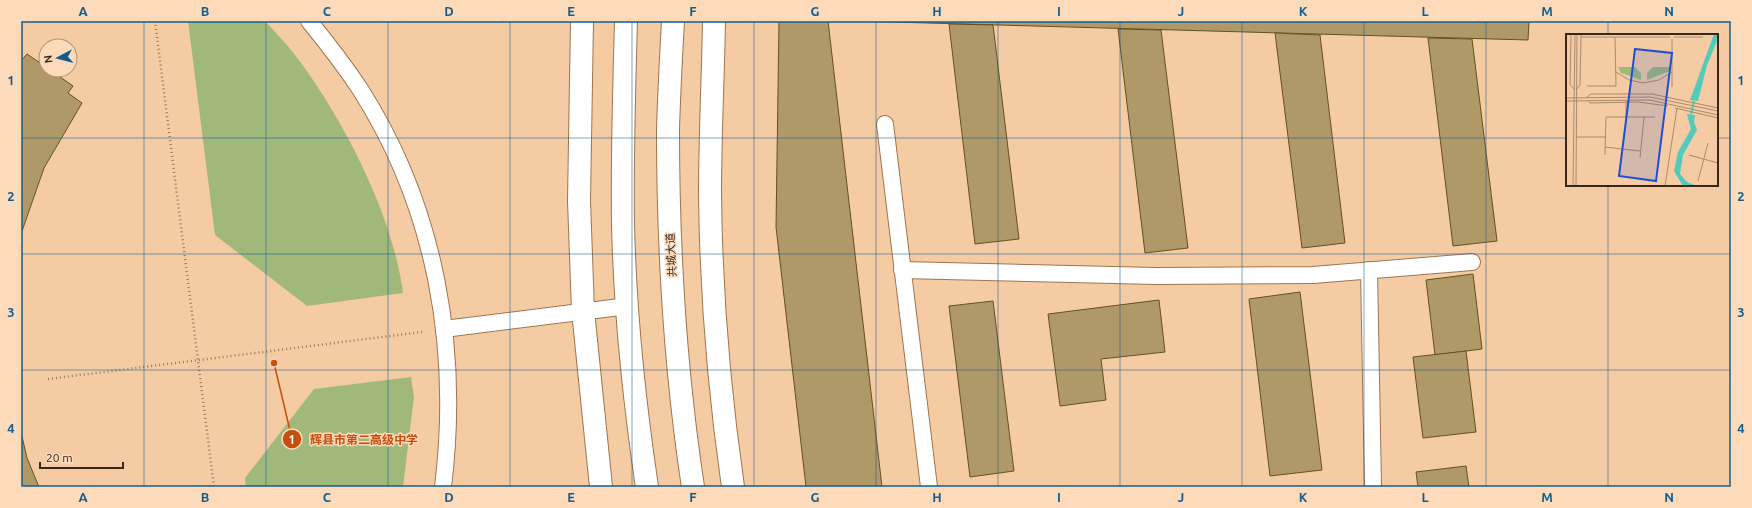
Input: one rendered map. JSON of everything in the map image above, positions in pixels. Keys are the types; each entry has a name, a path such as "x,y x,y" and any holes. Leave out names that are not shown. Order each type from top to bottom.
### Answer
{"street":[{"path":"582,21 579,201 583,311 602,487"},
{"path":"626,21 622,128 623,225 629,334 646,487"},
{"name":"共城大道","path":"673,21 668,129 669,224 675,330 693,487"},
{"path":"714,21 710,193 713,283 720,372 733,487"}],"lane":[{"path":"309,21 334,52 360,90 382,129 402,171 418,214 431,257 441,302 447,347 449,393 448,440 443,487"},
{"path":"885,124 929,487"},
{"path":"902,270 1158,276 1313,275 1472,262"},
{"path":"1369,270 1373,487"},
{"path":"444,329 628,306"}],"path":[{"path":"155,21 214,487"},
{"path":"48,379 444,329"}],"green space":[{"path":"188,21 265,21 292,51 331,108 348,137 363,168 389,232 403,293 307,306 215,235"},
{"path":"411,377 414,397 403,487 246,487 245,478 314,389"}],"building":[{"path":"779,21 828,21 882,487 806,487 776,227"},
{"path":"857,21 1529,21 1528,40"},
{"path":"949,24 993,25 1019,239 975,244"},
{"path":"1118,29 1161,30 1188,248 1145,253"},
{"path":"1275,33 1320,35 1345,243 1302,248"},
{"path":"1428,38 1472,39 1497,241 1453,246"},
{"path":"27,54 38,62 38,78 62,78 73,86 68,93 82,103 44,168 21,234 21,61"},
{"path":"1473,274 1482,349 1435,355 1426,280"},
{"path":"1300,292 1322,470 1270,476 1249,299"},
{"path":"1159,300 1165,352 1101,359 1106,400 1060,406 1048,314"},
{"path":"993,301 1014,471 970,477 949,306"},
{"path":"1466,351 1476,432 1423,438 1413,357"},
{"path":"21,432 27,458 39,487 21,487"},
{"path":"1466,466 1469,487 1418,487 1416,472"}],"place":[{"name":"辉县市第二高级中学","path":"274,363"}]}
